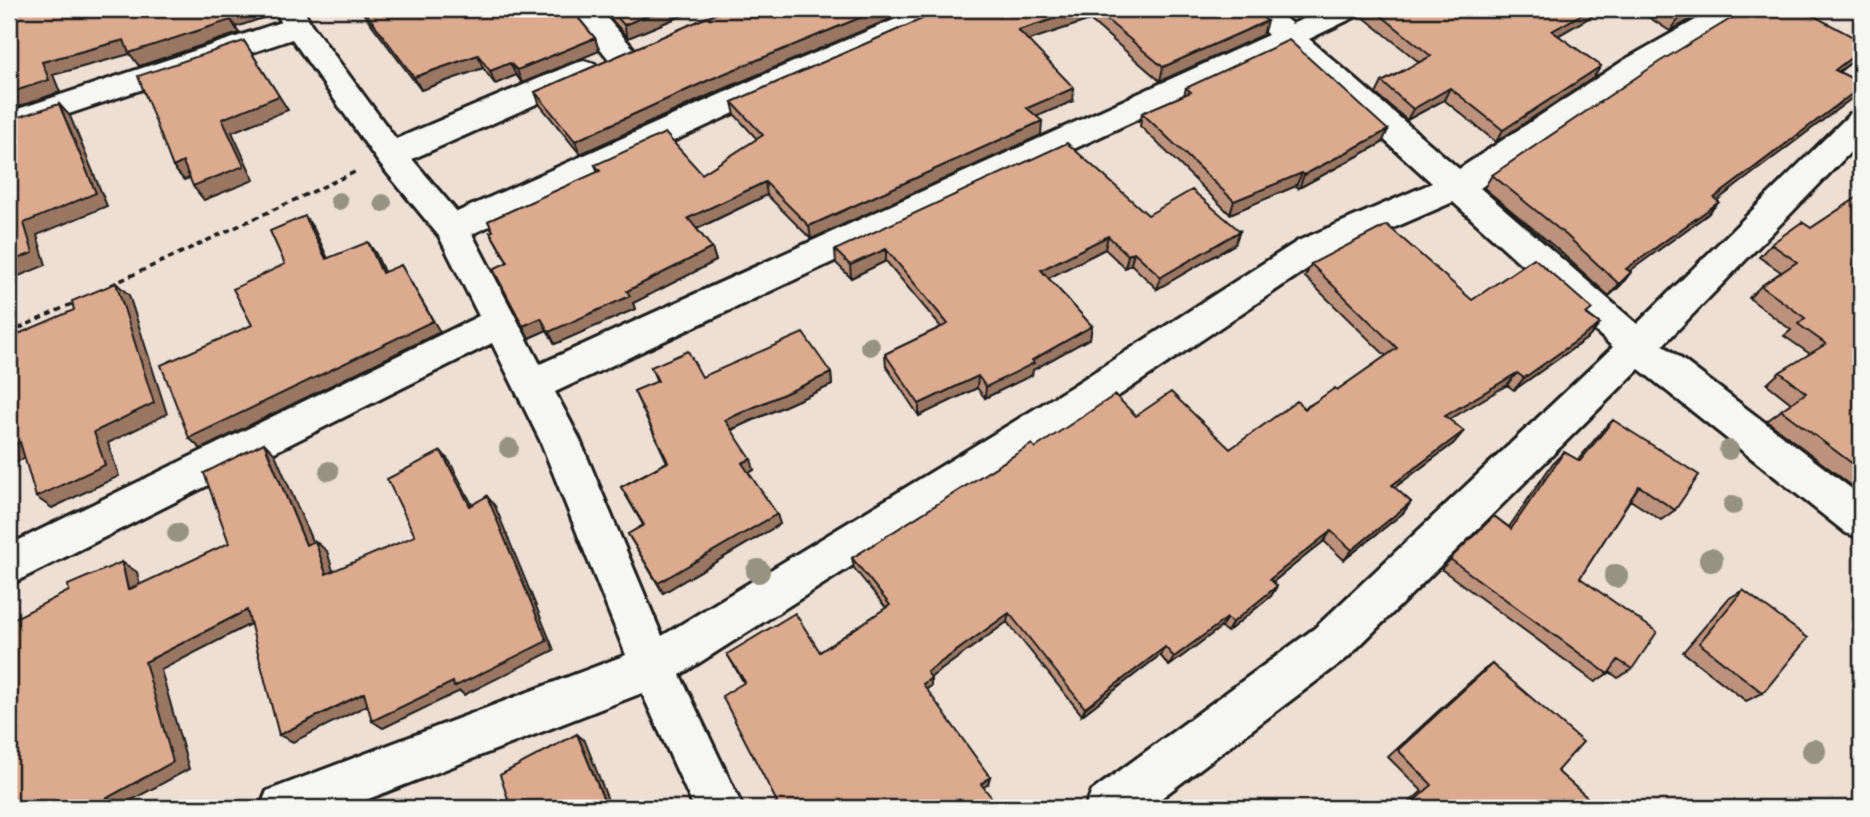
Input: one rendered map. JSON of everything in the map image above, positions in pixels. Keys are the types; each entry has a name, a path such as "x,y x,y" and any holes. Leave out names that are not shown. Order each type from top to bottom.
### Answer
{"street":[{"path":"390,155 634,50 583,9"},
{"path":"452,229 788,76 945,9"},
{"path":"1257,9 1638,346 1861,520"},
{"path":"533,385 1349,9"},
{"path":"284,808 653,667 1085,398 1310,250 1458,186 1637,66 1736,9"},
{"path":"9,123 293,18 390,155 452,229 559,438 653,667 719,808"},
{"path":"1109,808 1331,643 1638,346 1861,122"},
{"path":"9,566 501,322"}],"path":[{"path":"107,287 390,155"},
{"path":"9,333 83,299"}],"building":[{"path":"9,9 244,9 227,14 231,20 129,53 124,40 42,62 49,80 9,93"},
{"path":"363,9 571,9 595,38 517,70 510,63 490,71 478,55 414,77"},
{"path":"610,9 663,9 624,25"},
{"path":"726,9 881,9 711,79 575,141 535,92"},
{"path":"945,9 1086,9 1018,30 1074,88 1027,108 1042,121 809,226 765,182 688,218 712,248 627,291 630,296 549,332 541,318 523,326 493,269 508,262 490,232 493,231 488,221 600,171 595,165 665,133 702,174 763,135 732,102"},
{"path":"1094,9 1252,9 1267,21 1163,67"},
{"path":"1373,9 1591,9 1552,31 1601,66 1503,130 1450,88 1413,109 1382,82 1431,56"},
{"path":"1663,9 1697,9 1679,19"},
{"path":"1747,9 1801,9 1861,41 1861,50 1835,70 1861,83 1861,87 1714,198 1719,202 1626,269 1631,272 1619,284 1566,235 1492,175 1659,62"},
{"path":"1289,40 1388,130 1304,175 1302,173 1234,201 1142,113 1191,92 1186,88"},
{"path":"244,41 279,96 222,119 244,166 193,186 183,162 173,167 138,76"},
{"path":"59,104 96,193 24,223 33,253 9,262 9,120"},
{"path":"1067,143 1148,215 1192,190 1240,231 1161,277 1134,252 1128,255 1108,236 1041,270 1092,326 1032,360 1034,363 986,387 978,376 919,404 885,354 948,324 886,249 850,265 835,250"},
{"path":"1861,195 1861,470 1781,410 1806,393 1780,372 1826,344 1798,324 1805,318 1761,286 1797,262 1771,244 1802,222 1811,228"},
{"path":"305,216 326,259 368,242 382,273 401,265 433,321 189,438 161,365 252,325 233,289 285,264 270,231"},
{"path":"1387,225 1472,300 1534,258 1592,309 1586,314 1600,324 1524,378 1517,373 1445,416 1464,431 1392,485 1411,502 1352,550 1331,531 1270,579 1277,586 1232,623 1227,618 1174,657 1165,647 1085,708 1009,613 927,672 931,678 923,684 990,777 981,784 1000,808 767,808 777,802 722,696 745,682 727,654 795,613 820,652 890,605 852,558 1032,444 1035,448 1115,395 1136,416 1171,392 1230,449 1297,401 1305,409 1335,388 1337,390 1397,348 1311,264"},
{"path":"116,283 154,403 94,432 105,465 36,497 20,442 9,447 9,338 74,310 72,301"},
{"path":"803,333 831,373 725,420 751,459 742,463 777,514 658,583 628,534 644,525 621,487 668,462 634,391 658,381 651,367 688,351 702,377"},
{"path":"1613,420 1699,475 1675,510 1639,486 1580,578 1657,632 1632,669 1618,660 1608,674 1450,559 1494,516 1511,529 1564,452 1580,461"},
{"path":"264,443 306,545 315,541 326,574 415,536 387,479 441,451 470,506 487,496 547,641 454,687 453,682 372,721 364,693 279,735 247,610 145,662 173,762 89,808 9,808 9,621 69,591 68,585 122,562 128,590 229,543 204,473"},
{"path":"1743,590 1808,638 1763,693 1699,643"},
{"path":"1492,664 1583,742 1557,771 1599,808 1406,808 1432,785 1398,750"},
{"path":"577,734 607,808 511,808 500,775"}]}
